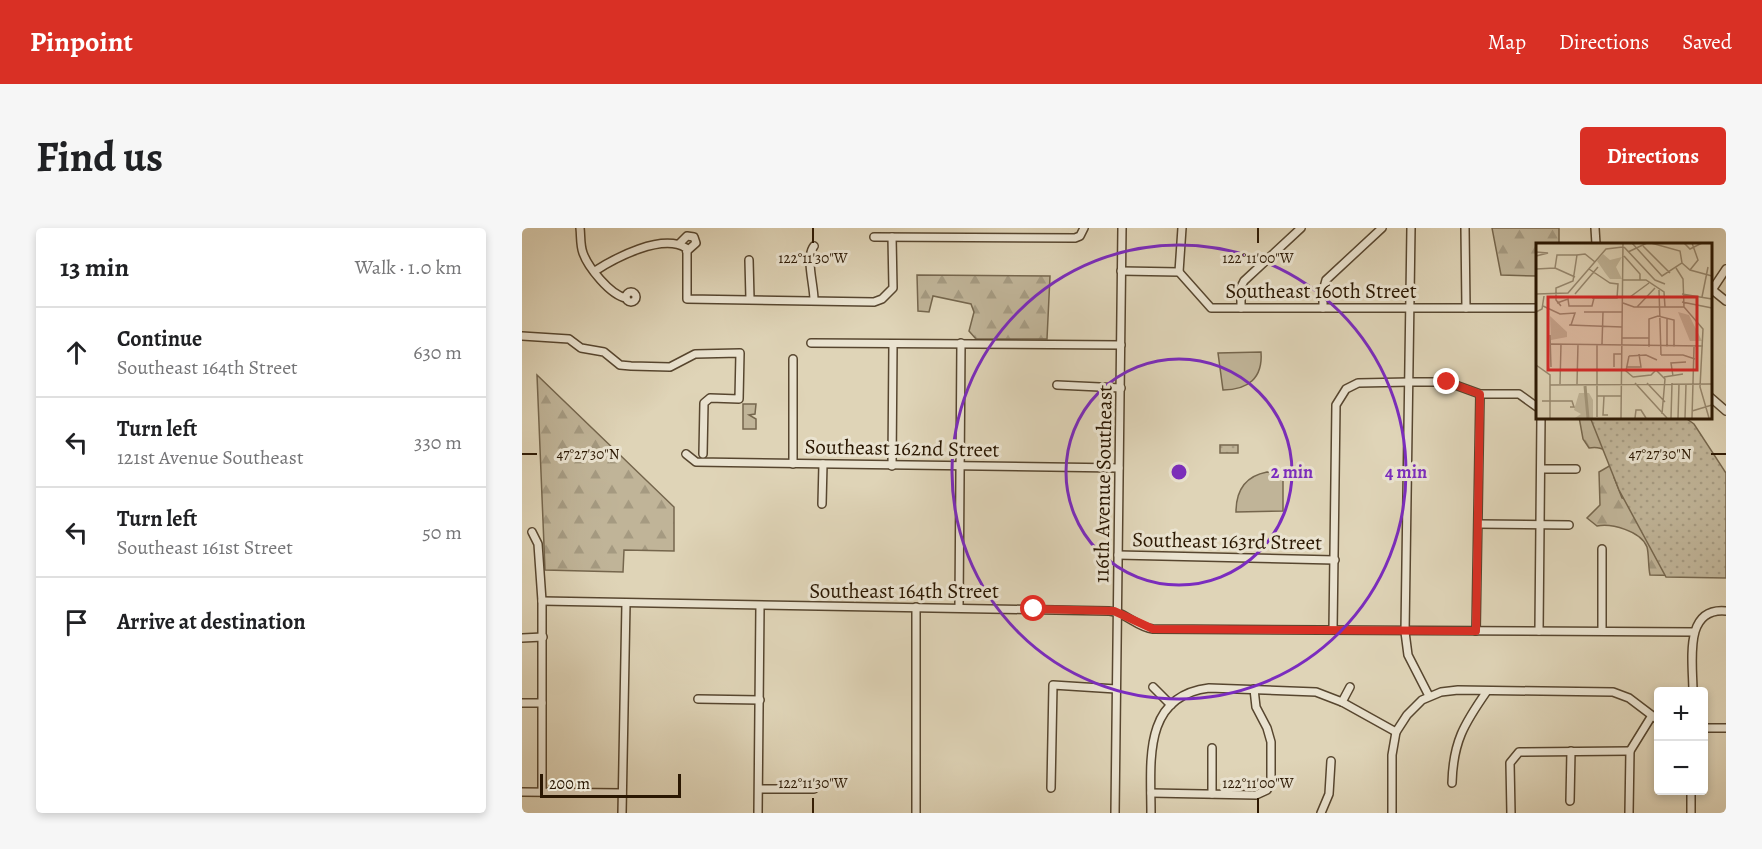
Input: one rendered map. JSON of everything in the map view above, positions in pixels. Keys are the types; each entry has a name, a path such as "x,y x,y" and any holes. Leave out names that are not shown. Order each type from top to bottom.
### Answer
{"street":[{"path":"580,228 583,253 613,292 626,298"},
{"name":"116th Avenue Southeast","path":"1115,813 1122,228"},
{"path":"1121,271 1179,272 1182,228"},
{"path":"1241,308 1241,287 1245,281 1301,228"},
{"path":"1323,308 1323,291 1326,280 1382,228"},
{"path":"1411,228 1405,632 1408,655 1429,696"},
{"path":"1465,228 1466,308"},
{"path":"1595,228 1596,243"},
{"path":"874,237 1075,238 1084,230"},
{"path":"595,271 632,251 683,247 696,243 694,237"},
{"path":"683,247 687,299 874,302 888,294 893,288 892,237"},
{"path":"814,246 810,251 808,263 813,276 814,300"},
{"path":"749,260 750,299"},
{"path":"1726,269 1711,289 1726,301"},
{"name":"Southeast 160th Street","path":"1179,272 1211,308 1536,308"},
{"path":"522,336 569,339 581,348 604,352 620,365 631,366 670,367 695,354 740,354 739,399 710,398 704,404 703,454"},
{"path":"811,343 1121,345"},
{"path":"959,607 962,465 961,343"},
{"path":"892,466 893,344"},
{"path":"793,359 793,464"},
{"path":"1333,630 1336,405 1346,389 1366,381 1447,382 1480,394 1525,396 1536,406"},
{"path":"1057,385 1120,388"},
{"path":"1476,631 1480,394"},
{"path":"1711,399 1726,409"},
{"path":"1539,631 1541,418"},
{"name":"Southeast 162nd Street","path":"687,454 696,462 1119,468"},
{"path":"822,504 823,464"},
{"path":"1541,469 1576,469"},
{"path":"1479,524 1569,525"},
{"path":"532,532 538,544 542,601 542,792"},
{"path":"1602,549 1602,632"},
{"name":"Southeast 163rd Street","path":"1118,555 1335,560"},
{"name":"Southeast 164th Street","path":"542,601 760,606 959,607 1117,612 1140,625 1153,629 1694,632"},
{"path":"622,813 626,603"},
{"path":"758,813 760,606"},
{"path":"916,607 916,813"},
{"path":"1693,687 1694,632 1703,615 1717,610 1726,611"},
{"path":"522,638 543,637"},
{"path":"1052,788 1053,685 1116,689"},
{"path":"1153,687 1171,705"},
{"path":"1342,702 1350,687"},
{"path":"1151,813 1153,735 1161,717 1171,705 1184,695 1202,689 1308,690 1342,702 1396,732"},
{"path":"1151,793 1256,795 1267,790 1271,782 1271,742 1256,707 1254,689"},
{"path":"1392,813 1392,755 1396,732 1414,706 1429,696 1450,690 1612,692 1630,698 1654,718"},
{"path":"1452,783 1453,758 1458,739 1487,691"},
{"path":"698,699 759,700"},
{"path":"522,703 542,703"},
{"path":"1629,813 1630,751 1654,720"},
{"path":"1708,728 1726,728"},
{"path":"1212,748 1212,794"},
{"path":"1570,801 1571,751"},
{"path":"1511,813 1510,763 1519,752 1630,751"},
{"path":"1321,813 1329,794 1331,761"},
{"path":"759,789 814,789"},
{"path":"522,792 622,793"},
{"path":"1691,795 1691,813"}],"green space":[{"path":"1492,228 1559,228 1559,243 1536,243 1536,276 1501,275"},
{"path":"917,275 1050,276 1047,339 976,339 969,331 974,312 971,304 933,296 929,312 918,311"},
{"path":"1261,352 1259,369 1252,381 1240,388 1223,390 1218,353"},
{"path":"537,375 674,507 674,551 624,550 623,572 545,570"},
{"path":"743,404 756,404 755,414 749,415 756,419 756,429 743,429"},
{"path":"1579,418 1600,418 1623,472 1614,477 1622,498 1631,501 1697,576 1650,575 1647,547 1644,541 1625,529 1597,526 1587,518 1600,505 1599,472 1613,464 1604,450 1589,448 1583,439"},
{"path":"1590,418 1685,418 1694,424 1726,473 1726,578 1666,577 1619,490"},
{"path":"1220,445 1238,445 1238,453 1220,453"},
{"path":"1267,472 1283,473 1283,511 1236,512 1238,497 1244,485 1253,477"}],"route":[{"path":"1034,609 1114,611 1144,627 1153,629 1476,631 1480,394 1447,382"}]}
